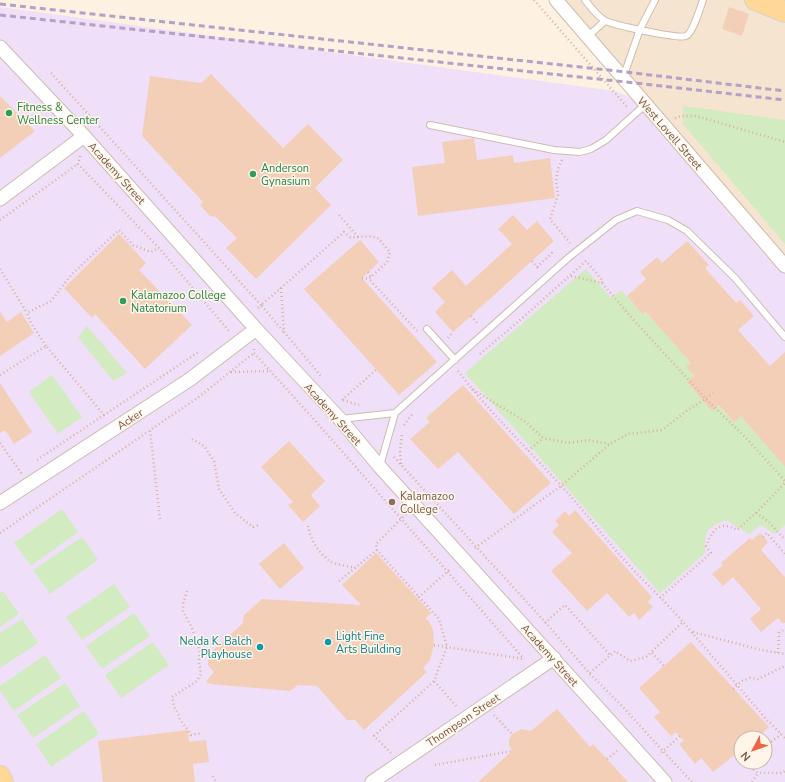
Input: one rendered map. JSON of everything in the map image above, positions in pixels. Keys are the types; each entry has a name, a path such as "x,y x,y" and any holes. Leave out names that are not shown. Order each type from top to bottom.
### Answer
{"main road":[{"path":"755,0 785,12"},
{"path":"0,776 3,782"}],"street":[{"name":"West Lovell Street","path":"556,0 785,266"},
{"name":"Academy Street","path":"0,47 84,136 256,329 340,419 380,467 665,782"},
{"path":"0,199 84,136"},
{"name":"Acker","path":"0,503 189,380 256,329"},
{"name":"Thompson Street","path":"372,782 554,658"}],"lane":[{"path":"585,0 595,13 605,21 615,25 640,29 672,37 686,36 690,32 703,0"},
{"path":"623,78 640,29 655,0"},
{"path":"587,37 605,21"},
{"path":"430,125 554,150 580,152 591,149 606,140 646,104"},
{"path":"380,467 395,414 568,258 616,220 638,211 668,220 687,231 734,278 785,337"},
{"path":"427,328 453,361"},
{"path":"340,419 395,414"}],"path":[{"path":"534,0 634,115"},
{"path":"51,73 261,305 324,379"},
{"path":"681,116 696,116 785,142"},
{"path":"0,220 78,164 84,136"},
{"path":"561,158 562,162 558,169 556,182 558,195 550,219 572,244 566,249"},
{"path":"0,533 196,399 254,353 256,329 230,332 159,248 78,164"},
{"path":"339,215 359,238"},
{"path":"27,313 51,301 72,274 119,230 133,245 151,252 159,248 173,236"},
{"path":"247,319 344,232 350,237 359,238 365,236 379,239 390,252 387,262 370,278 362,278"},
{"path":"532,261 537,267 552,253 556,258 555,259"},
{"path":"477,356 519,321 586,261 630,317 706,400 745,437 785,482 756,513 737,530 725,525 718,527 712,533 706,546 711,553 660,598"},
{"path":"0,269 46,346 104,415"},
{"path":"368,272 370,278 420,334 427,328"},
{"path":"570,275 602,283"},
{"path":"281,288 284,332"},
{"path":"471,316 481,328"},
{"path":"0,374 46,346"},
{"path":"32,463 203,350"},
{"path":"254,353 448,571 524,659"},
{"path":"453,361 458,372 496,417 561,486 625,561 693,632 737,685 785,738"},
{"path":"342,400 376,370"},
{"path":"230,372 271,371"},
{"path":"453,376 458,372"},
{"path":"472,388 526,422 543,438 568,443 588,440 610,444"},
{"path":"419,597 476,547 561,486 610,444 628,434 662,430 689,409 706,400 712,393"},
{"path":"339,396 358,417"},
{"path":"342,400 361,405"},
{"path":"403,426 414,412"},
{"path":"150,430 160,519"},
{"path":"401,465 400,452 402,432"},
{"path":"528,451 543,438"},
{"path":"192,439 204,446 214,461 220,489 235,513 253,527 259,525"},
{"path":"0,443 1,448 20,471 26,467"},
{"path":"386,448 546,623 590,674 622,706 692,782"},
{"path":"756,513 769,522 785,540"},
{"path":"401,763 374,736 434,681 447,647 439,619 377,550 376,544 402,519"},
{"path":"308,526 310,535 315,544 331,562 355,568"},
{"path":"763,537 767,533 785,554"},
{"path":"339,581 377,550"},
{"path":"187,591 183,604 183,610 192,628 200,651 199,662 201,674 197,681 172,697 174,710 177,712 180,720 186,726 191,735 202,733"},
{"path":"531,634 546,623 565,605 610,655"},
{"path":"578,686 615,651 630,661 646,657 683,622"},
{"path":"778,653 779,633 785,629"},
{"path":"693,632 761,650 785,654"},
{"path":"434,645 524,659 554,658"},
{"path":"652,652 664,666"},
{"path":"733,689 742,681 750,678 758,679 766,677 785,666"},
{"path":"434,681 466,718"},
{"path":"485,705 512,734"},
{"path":"773,740 781,734"},
{"path":"650,764 680,736"},
{"path":"435,765 512,751"},
{"path":"607,759 617,751"},
{"path":"755,770 758,773 782,773 785,771"},
{"path":"752,782 758,773"},
{"path":"213,776 216,782"}],"shaded area":[{"path":"556,0 755,0 785,12 785,266"},
{"name":"Kalamazoo College","path":"0,7 615,91 646,104 785,266 785,782 3,782 0,776"}],"green space":[{"path":"683,106 785,120 785,244 683,124"},
{"path":"586,269 611,298 621,290 642,314 645,311 691,363 686,367 694,376 687,382 712,410 719,405 734,422 741,416 785,467 785,525 774,534 761,525 749,534 726,520 714,525 710,528 706,535 705,553 660,593 465,373"},
{"path":"87,326 127,373 113,381 78,337"},
{"path":"52,375 82,417 58,434 29,392"},
{"path":"62,509 78,532 31,566 14,543"},
{"path":"82,537 98,560 50,594 33,570"},
{"path":"114,584 130,607 82,640 66,617"},
{"path":"3,591 19,614 0,627 0,593"},
{"path":"134,613 150,636 102,669 86,646"},
{"path":"22,619 38,643 0,668 0,633"},
{"path":"153,642 169,665 121,698 105,675"},
{"path":"45,655 61,678 14,711 0,690 0,686"},
{"path":"65,683 80,706 33,738 17,715"},
{"path":"84,711 99,734 51,767 36,744"}],"building":[{"path":"729,7 749,14 742,36 722,29"},
{"name":"Anderson Gynasium","path":"211,74 283,148 308,124 343,160 315,188 331,205 256,279 226,248 237,238 216,217 210,216 200,205 203,202 142,136 150,76 201,83"},
{"name":"Fitness & Wellness Center","path":"0,96 35,131 0,158"},
{"path":"474,138 477,160 513,155 514,163 550,158 555,198 418,216 412,167 445,163 442,142"},
{"path":"513,215 527,230 537,221 554,241 453,332 435,312 445,302 432,288 452,270 466,286 512,244 498,229"},
{"name":"Kalamazoo College Natatorium","path":"119,234 146,263 139,270 192,325 145,369 95,314 92,318 64,288"},
{"path":"360,240 379,262 362,278 437,362 399,395 304,289"},
{"path":"687,241 709,265 705,268 736,303 740,300 754,316 738,330 770,366 785,352 785,467 741,416 734,422 719,405 712,411 687,382 694,376 686,367 691,363 645,311 642,314 627,296 646,279 640,272 657,257 662,263"},
{"path":"0,312 7,322 21,312 34,333 0,356"},
{"path":"0,383 32,432 14,444 5,430 0,433"},
{"path":"463,385 551,483 514,514 458,452 438,469 410,439 430,422 426,418"},
{"path":"289,441 325,481 311,495 320,506 303,522 288,505 293,502 261,467"},
{"path":"575,510 652,597 648,602 653,607 639,620 634,613 629,617 607,593 587,611 551,571 572,553 552,532 559,525 555,521 565,511 569,516"},
{"path":"760,533 768,542 761,550 785,577 785,623 782,623 778,618 761,632 750,619 761,609 733,577 723,586 712,574 723,565 721,563 750,538 752,540"},
{"path":"284,543 304,568 280,589 259,564"},
{"name":"Light Fine Arts Building","path":"376,553 431,613 426,618 433,630 434,645 430,660 423,668 427,672 364,730 355,720 347,720 317,686 298,685 290,691 210,684 206,682 214,672 208,665 209,654 243,623 244,615 262,599 361,605 342,585"},
{"path":"691,642 769,727 765,730 733,730 733,756 713,772 701,758 695,764 679,744 684,741 676,732 671,736 654,717 660,712 639,688"},
{"path":"557,709 590,747 593,744 628,782 478,782 512,751 509,745 509,740 512,734 521,729 531,731"},
{"path":"188,730 189,742 206,740 209,762 193,764 195,782 103,782 98,741"}],"railway":[{"path":"0,4 617,71 785,91"},
{"path":"0,15 785,100"}],"place":[{"name":"Fitness & Wellness Center","path":"9,113"},
{"name":"Anderson Gynasium","path":"253,174"},
{"name":"Kalamazoo College Natatorium","path":"123,301"},
{"name":"Kalamazoo College","path":"392,502"},
{"name":"Light Fine Arts Building","path":"328,642"},
{"name":"Nelda K. Balch Playhouse","path":"260,647"}]}
